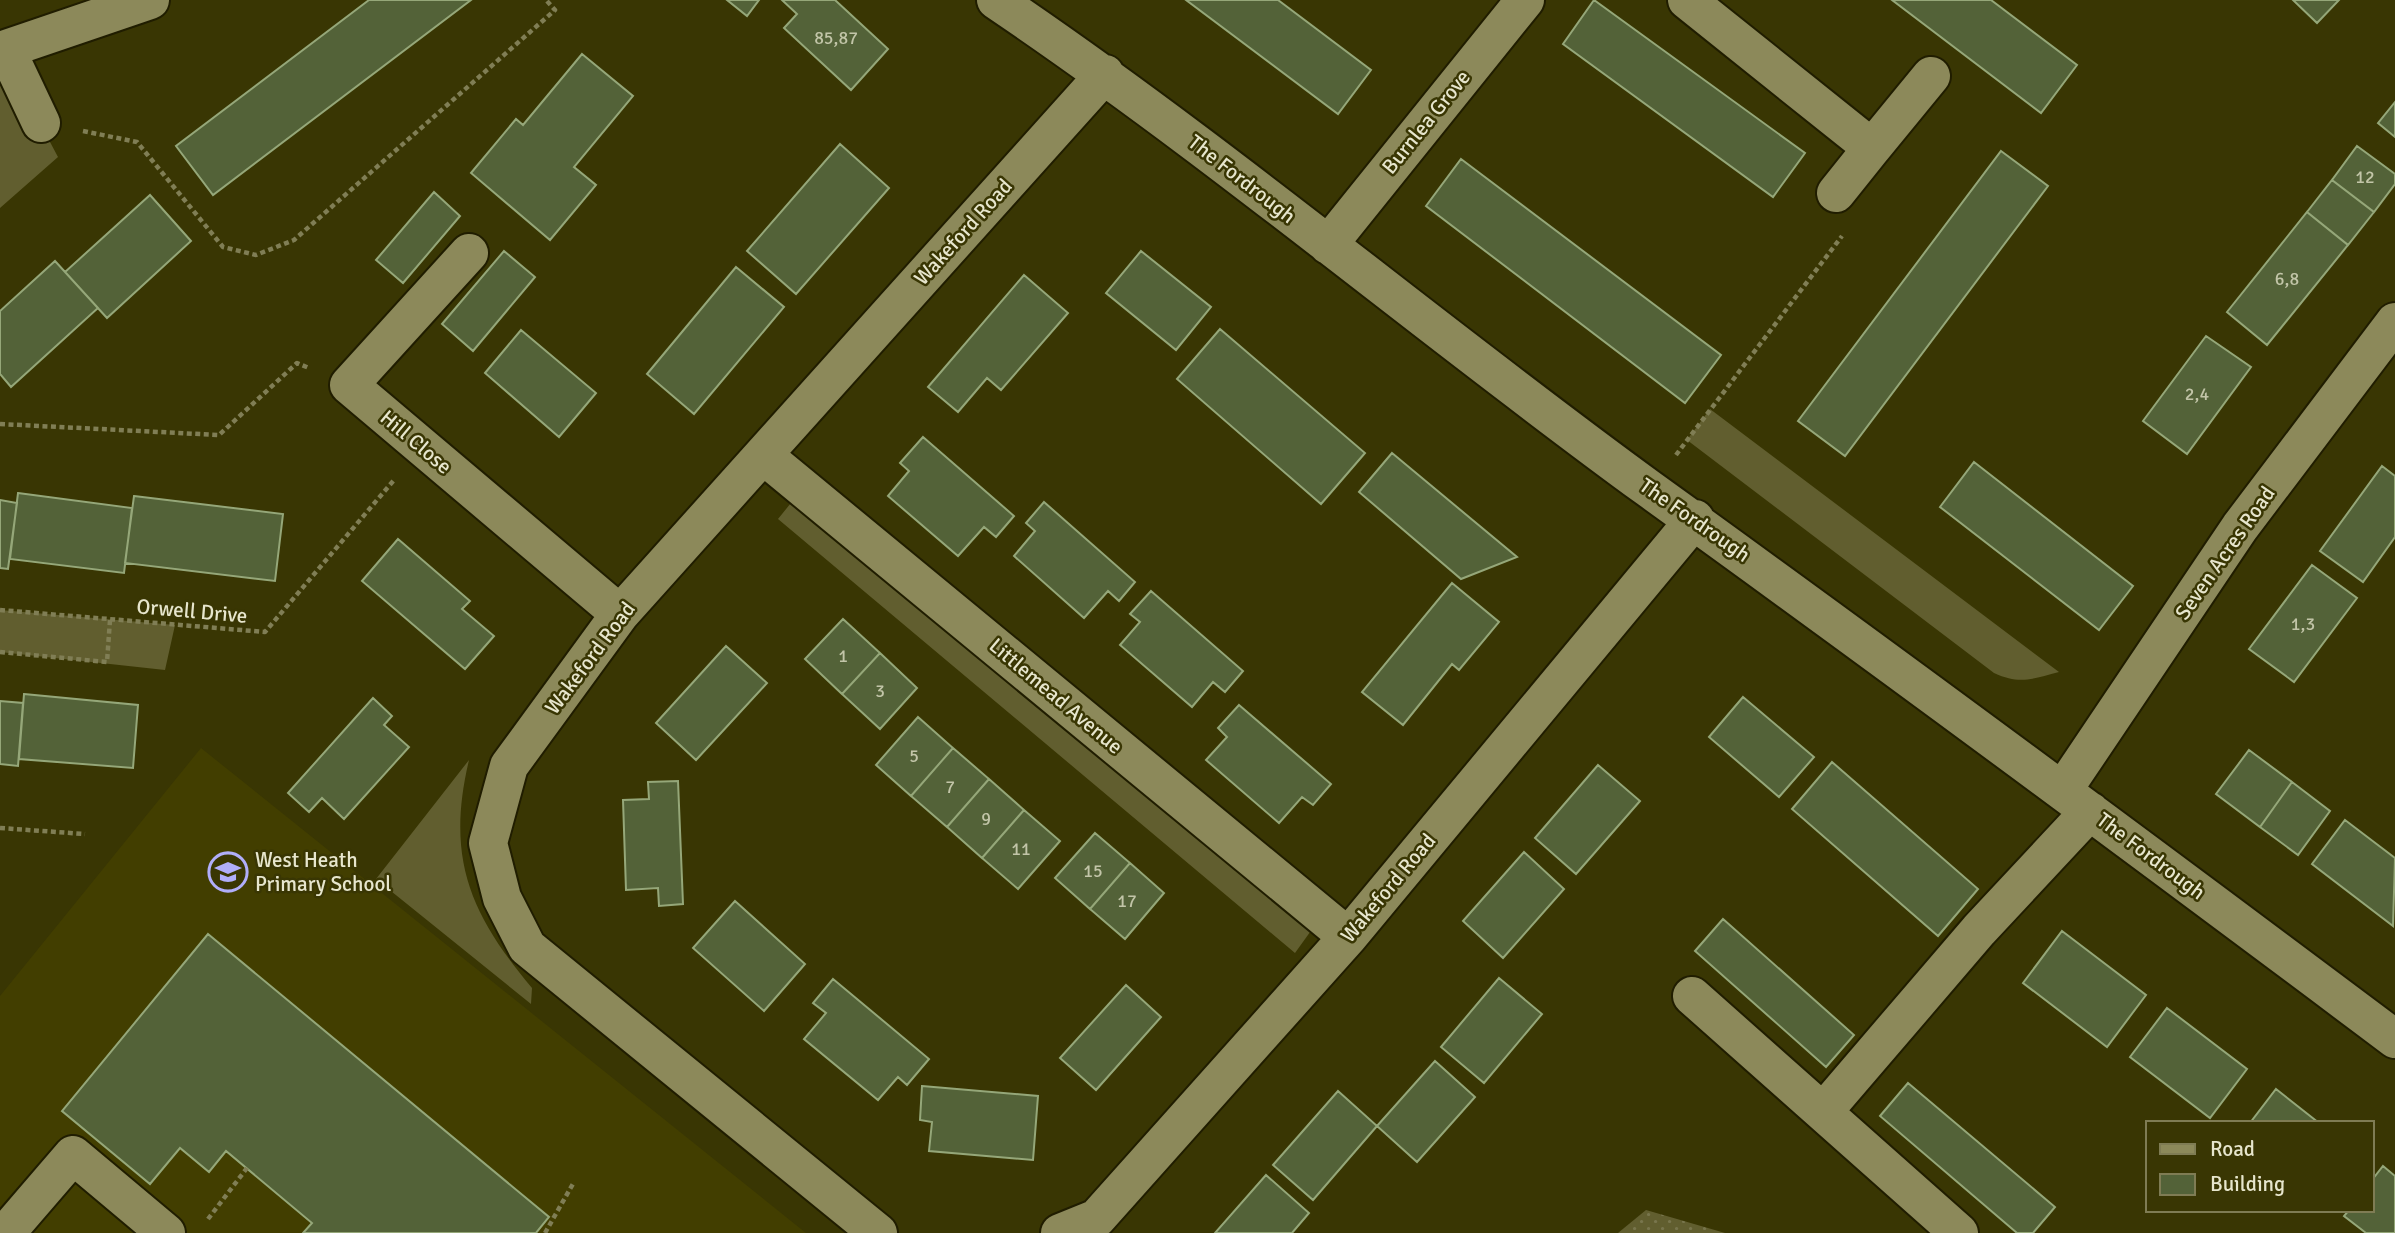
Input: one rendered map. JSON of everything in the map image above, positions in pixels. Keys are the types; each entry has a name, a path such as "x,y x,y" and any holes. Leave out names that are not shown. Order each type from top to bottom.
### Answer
{"street":[{"path":"41,123 6,49 150,0"},
{"name":"The Fordrough","path":"996,0 1105,74 1650,489 1695,519 2077,800 2395,1039"},
{"name":"Burnlea Grove","path":"1328,245 1525,0"},
{"path":"1687,0 1872,148"},
{"name":"Wakeford Road","path":"878,1233 527,947 502,898 488,843 509,766 620,614 1105,74"},
{"path":"1836,193 1931,76"},
{"path":"349,385 469,253"},
{"name":"Seven Acres Road","path":"1823,1112 1979,930 2077,800 2240,527 2395,322"},
{"name":"Hill Close","path":"349,385 620,614"},
{"name":"Littlemead Avenue","path":"763,455 1348,937"},
{"name":"Wakeford Road","path":"1060,1233 1097,1218 1348,937 1695,519"},
{"path":"1692,996 1959,1233"},
{"path":"11,1227 74,1155 166,1233"}],"path":[{"path":"41,123 137,142 223,247 256,255 293,240 555,10 546,0"},
{"path":"1650,489 1857,216 1836,193"},
{"path":"0,424 219,435 297,363 349,385"},
{"name":"Orwell Drive","path":"0,610 265,632 422,448"},
{"path":"0,652 107,662 110,620"},
{"path":"0,828 85,834"},
{"path":"212,1227 207,1221 247,1168"},
{"path":"545,1233 574,1182"}],"shaded area":[{"path":"0,48 58,157 0,208"},
{"path":"1710,409 2059,672 2019,680 1994,673 1687,440"},
{"path":"799,493 1318,921 1295,953 778,519"},
{"path":"0,610 175,625 165,670 0,652"},
{"name":"West Heath Primary School","path":"201,748 806,1233 0,1233 0,996"},
{"path":"469,760 460,826 462,855 468,882 492,934 532,988 531,1004 376,879"},
{"path":"1646,1210 1725,1233 1618,1233"}],"building":[{"path":"369,0 471,0 213,195 176,146"},
{"path":"727,0 759,0 747,16"},
{"path":"782,0 835,0 888,49 851,90 784,28 797,14"},
{"path":"1186,0 1278,0 1371,70 1338,114"},
{"path":"1594,0 1805,153 1773,197 1563,44"},
{"path":"1892,0 1991,0 2077,65 2041,113"},
{"path":"2293,0 2339,0 2317,23"},
{"path":"582,54 633,96 574,167 596,185 550,240 471,173 516,119 523,125"},
{"path":"2395,102 2395,137 2378,123"},
{"path":"840,144 889,188 796,294 747,251"},
{"path":"2357,146 2395,174 2395,184 2374,212 2332,180"},
{"path":"2001,151 2048,186 1845,456 1798,421"},
{"path":"1461,159 1721,355 1685,403 1426,206"},
{"path":"2332,180 2374,212 2348,245 2307,212"},
{"path":"434,192 460,216 403,283 376,260"},
{"path":"150,195 191,241 107,318 65,272"},
{"path":"2307,212 2348,245 2267,345 2227,312"},
{"path":"504,251 535,277 473,351 442,324"},
{"path":"1141,251 1211,307 1176,350 1106,293"},
{"path":"55,261 98,308 11,387 0,374 0,311"},
{"path":"736,267 784,307 694,414 647,374"},
{"path":"1024,275 1068,313 1001,390 987,378 958,412 928,387"},
{"path":"1220,329 1365,453 1321,504 1177,379"},
{"path":"521,330 596,393 559,437 485,373"},
{"path":"2206,336 2251,367 2187,454 2143,421"},
{"path":"923,437 1014,516 996,537 984,527 958,556 888,496 909,471 900,463"},
{"path":"1392,453 1517,557 1461,579 1359,492"},
{"path":"1974,462 2133,586 2099,630 1940,507"},
{"path":"2382,466 2395,476 2395,537 2363,582 2320,551"},
{"path":"18,493 132,508 124,573 10,559"},
{"path":"134,496 283,514 275,581 125,563"},
{"path":"0,500 17,503 8,569 0,568"},
{"path":"1044,502 1135,582 1119,601 1108,591 1084,618 1014,556 1035,531 1026,523"},
{"path":"398,539 470,601 462,609 494,636 465,669 362,581"},
{"path":"2312,565 2357,598 2294,682 2249,649"},
{"path":"1452,583 1499,622 1459,670 1452,664 1403,725 1362,692"},
{"path":"1151,591 1243,671 1225,692 1213,682 1192,707 1120,645 1140,622 1130,614"},
{"path":"843,619 880,653 842,694 805,659"},
{"path":"726,646 767,683 696,760 656,723"},
{"path":"880,653 917,688 880,729 842,694"},
{"path":"24,694 138,705 133,768 19,759"},
{"path":"1743,697 1814,757 1779,797 1709,737"},
{"path":"373,698 392,716 384,725 409,747 344,819 322,798 309,812 288,793"},
{"path":"0,701 23,703 18,766 0,764"},
{"path":"1239,705 1331,784 1313,805 1302,797 1279,823 1206,760 1227,737 1218,728"},
{"path":"918,717 953,748 911,796 876,765"},
{"path":"953,748 989,779 947,827 911,796"},
{"path":"2249,750 2292,782 2260,827 2216,794"},
{"path":"1832,762 1978,889 1938,936 1792,809"},
{"path":"1598,765 1640,801 1576,874 1535,838"},
{"path":"989,779 1024,810 982,858 947,827"},
{"path":"678,781 683,904 659,906 658,888 626,890 623,800 649,799 648,782"},
{"path":"2292,782 2330,811 2298,855 2260,827"},
{"path":"1024,810 1060,841 1018,889 982,858"},
{"path":"2345,820 2395,858 2393,926 2312,864"},
{"path":"1095,833 1130,863 1090,909 1055,878"},
{"path":"1524,852 1564,889 1503,958 1463,921"},
{"path":"1130,863 1164,893 1125,939 1090,909"},
{"path":"735,901 805,964 764,1011 693,948"},
{"path":"1723,919 1854,1035 1826,1067 1695,951"},
{"path":"2062,931 2146,995 2107,1047 2023,983"},
{"name":"West Heath Primary School","path":"208,934 549,1217 536,1233 303,1233 312,1223 226,1151 209,1172 180,1148 150,1184 62,1111"},
{"path":"1499,978 1542,1014 1484,1083 1441,1047"},
{"path":"833,979 929,1059 907,1085 898,1077 878,1100 804,1039 826,1013 813,1003"},
{"path":"1126,985 1161,1017 1096,1090 1060,1058"},
{"path":"2167,1008 2247,1069 2210,1118 2130,1057"},
{"path":"1435,1061 1475,1097 1417,1162 1377,1126"},
{"path":"1908,1083 2055,1207 2033,1233 2017,1233 1880,1116"},
{"path":"922,1086 1038,1096 1033,1160 929,1151 932,1122 920,1120"},
{"path":"2276,1089 2316,1121 2252,1121"},
{"path":"1338,1091 1377,1126 1313,1200 1273,1165"},
{"path":"2383,1166 2395,1176 2395,1233 2366,1233 2344,1216 2347,1212 2374,1212 2374,1177"},
{"path":"1266,1175 1309,1213 1292,1233 1215,1233"}],"place":[{"name":"West Heath Primary School","path":"228,872"}]}
